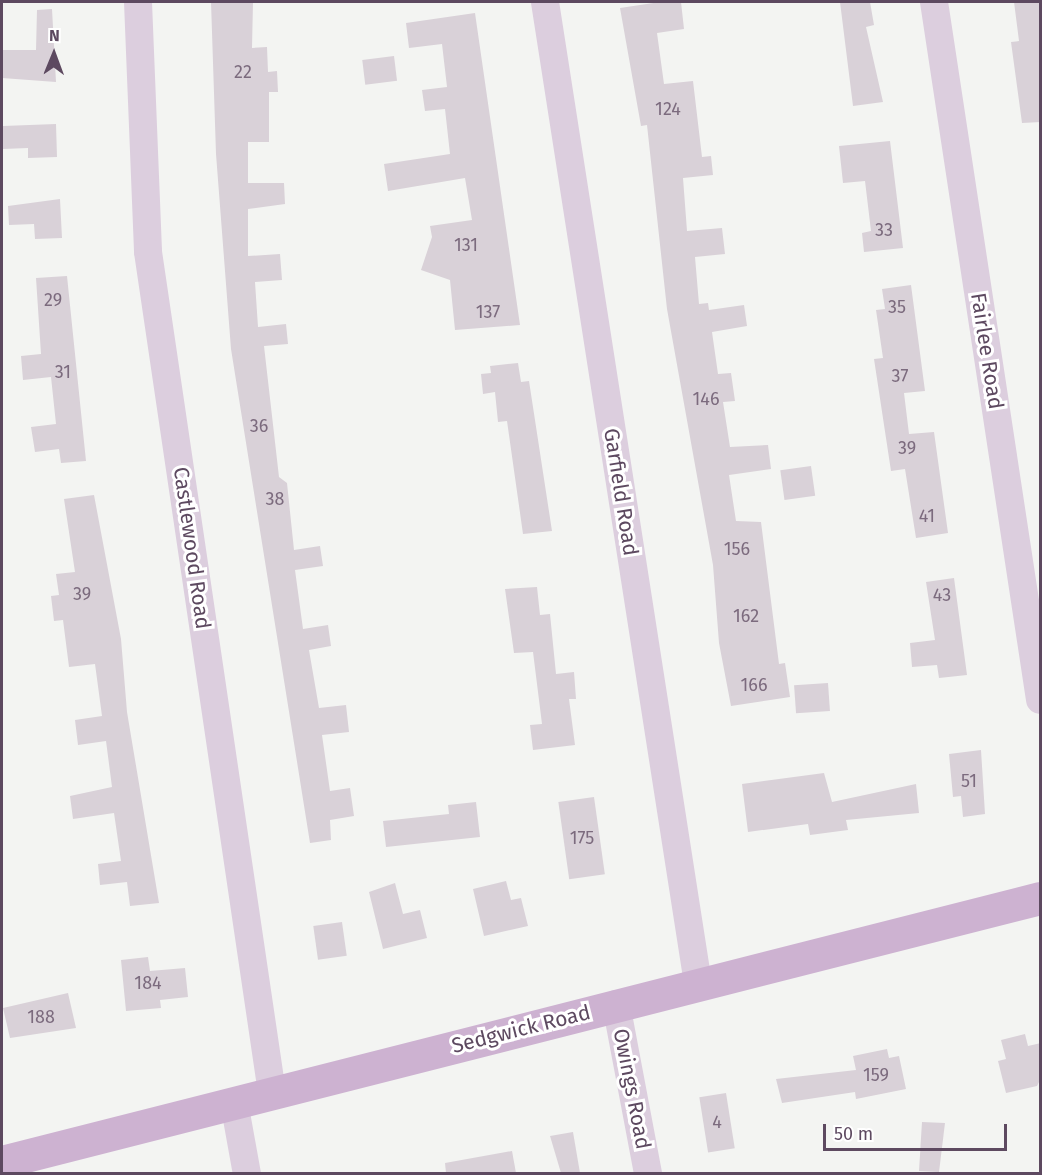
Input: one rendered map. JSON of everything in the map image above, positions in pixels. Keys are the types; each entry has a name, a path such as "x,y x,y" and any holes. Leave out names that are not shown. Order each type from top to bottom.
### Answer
{"main road":[{"name":"Sedgwick Road","path":"2,1162 698,983 1041,898"}],"street":[{"name":"Castlewood Road","path":"138,2 148,252 272,1093"},
{"name":"Garfield Road","path":"545,2 698,983"},
{"name":"Fairlee Road","path":"934,2 1041,700"},
{"name":"Owings Road","path":"616,1004 648,1173"},
{"path":"234,1102 247,1173"}],"building":[{"path":"211,2 253,2 252,48 267,47 268,72 277,71 278,92 269,92 269,142 248,142 248,183 284,183 285,204 248,209 248,256 280,254 282,280 255,282 258,327 286,324 288,344 264,346 279,477 287,483 294,550 320,546 323,566 295,570 303,629 328,625 331,646 309,650 319,708 346,705 349,732 322,735 330,791 350,788 354,816 330,820 331,840 310,843 231,349 216,154"},
{"path":"660,2 681,2 684,29 657,33 664,84 693,81 702,157 711,156 713,175 683,178 687,231 722,228 725,254 695,257 699,304 708,303 709,310 744,305 747,326 712,332 718,374 731,373 735,401 723,402 730,447 768,445 771,469 729,475 736,521 761,522 779,664 785,663 790,697 731,706 719,643 713,565 667,309 647,125 641,126 620,8"},
{"path":"840,2 870,2 874,25 866,27 883,102 853,106"},
{"path":"1014,2 1041,2 1041,122 1022,123 1011,42 1019,41"},
{"path":"52,9 56,82 2,78 2,50 36,50 37,10"},
{"path":"475,13 520,325 455,330 450,280 421,270 432,237 430,226 472,220 465,178 388,191 384,164 450,154 445,109 425,111 422,90 447,87 442,44 409,48 406,23"},
{"path":"394,56 397,81 365,85 362,60"},
{"path":"56,124 57,157 28,158 28,148 3,149 3,126"},
{"path":"890,141 903,248 864,252 862,233 871,231 865,181 843,183 839,146"},
{"path":"60,199 62,238 35,239 34,224 9,225 8,206"},
{"path":"67,276 86,461 61,463 59,449 35,452 31,427 56,424 51,377 23,380 21,356 41,354 36,278"},
{"path":"911,285 925,391 904,393 909,434 934,432 948,533 916,538 905,469 891,471 874,359 883,358 876,310 885,309 882,289"},
{"path":"518,363 521,382 529,381 552,531 523,534 507,421 498,422 495,392 483,394 481,374 491,373 490,366"},
{"path":"811,466 815,496 784,500 780,470"},
{"path":"94,495 121,639 127,712 159,903 130,906 127,882 100,885 98,864 121,861 114,813 73,819 70,796 112,787 106,741 78,745 75,720 102,716 95,664 69,667 63,620 54,621 51,596 59,595 56,574 75,572 64,499"},
{"path":"954,578 967,675 939,678 937,665 912,667 910,643 935,640 926,582"},
{"path":"537,587 540,615 550,614 556,674 574,672 576,699 569,699 575,745 533,750 530,725 542,724 533,652 514,653 505,589"},
{"path":"828,683 830,711 796,713 794,685"},
{"path":"981,750 985,814 963,817 961,796 953,797 949,754"},
{"path":"824,773 832,802 916,784 919,813 846,820 848,830 810,835 808,824 748,832 742,784"},
{"path":"594,797 605,874 569,879 558,802"},
{"path":"476,802 480,837 386,847 383,821 449,814 448,805"},
{"path":"506,881 511,900 521,898 528,926 484,936 473,889"},
{"path":"395,883 403,914 420,910 427,938 383,949 369,892"},
{"path":"342,922 347,956 318,960 313,926"},
{"path":"148,957 150,971 185,968 188,997 160,1000 161,1008 126,1011 121,960"},
{"path":"68,993 76,1028 10,1038 3,1008"},
{"path":"1025,1034 1028,1046 1041,1043 1041,1078 1037,1086 1006,1093 998,1061 1006,1059 1001,1040"},
{"path":"887,1049 889,1058 899,1056 906,1089 856,1099 855,1092 782,1103 776,1079 856,1070 853,1056"},
{"path":"726,1093 735,1148 708,1153 699,1097"},
{"path":"922,1122 945,1123 939,1172 919,1171"},
{"path":"573,1132 580,1173 561,1173 550,1136"},
{"path":"512,1151 516,1173 446,1173 445,1163"}]}
